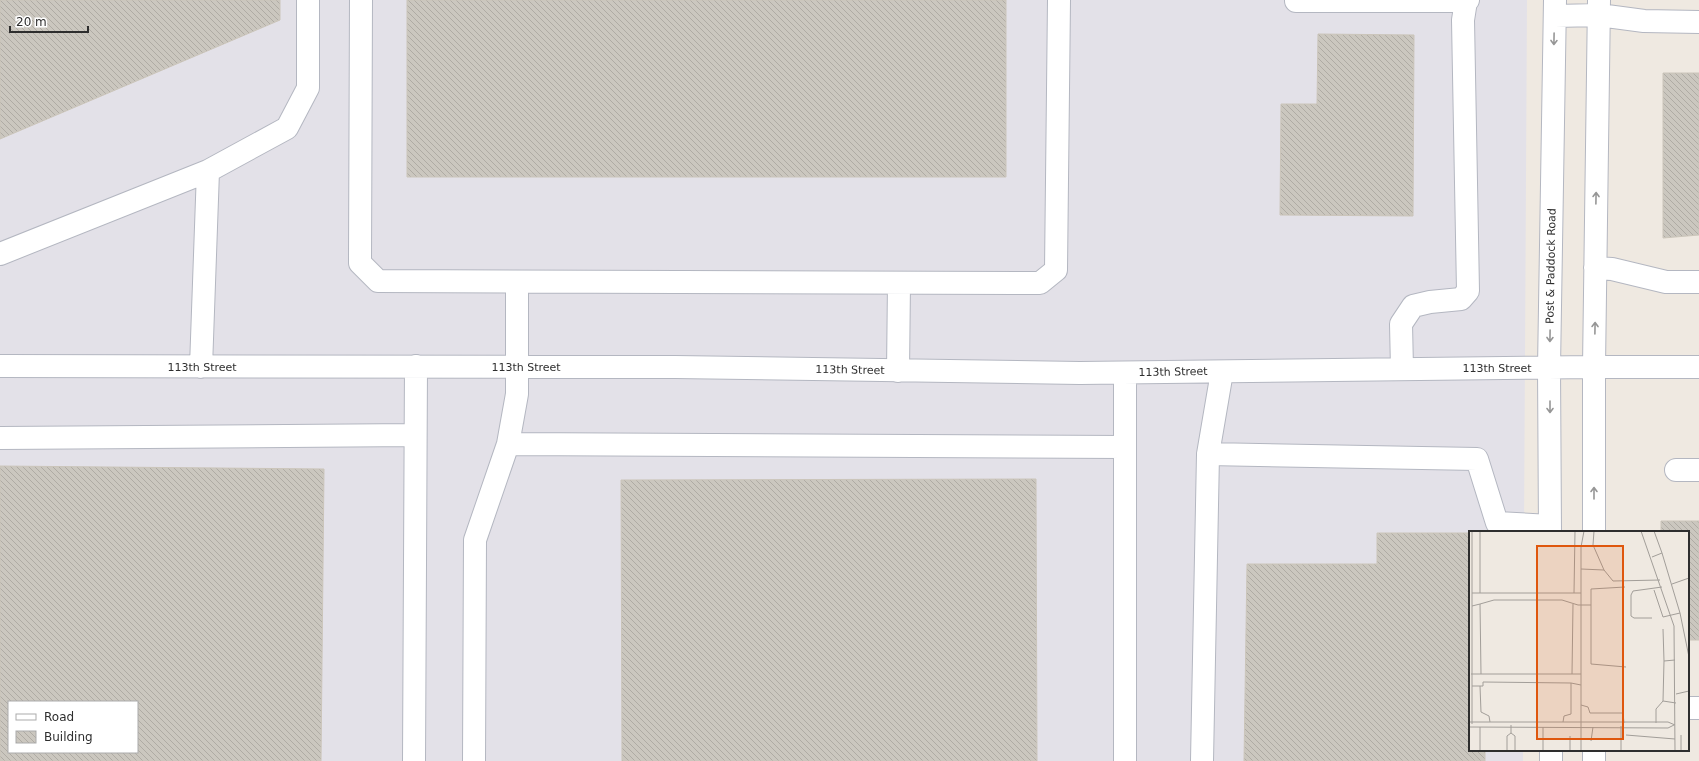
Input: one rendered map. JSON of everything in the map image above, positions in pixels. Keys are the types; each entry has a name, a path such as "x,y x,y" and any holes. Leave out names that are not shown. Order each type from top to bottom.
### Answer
{"street":[{"path":"0,254 208,171 287,128 308,88 308,0"},
{"path":"361,0 360,263 378,281 899,283 1040,283 1056,270 1059,0"},
{"path":"1296,1 1467,0 1463,20 1468,291 1461,299 1430,302 1413,306 1401,324 1402,369"},
{"path":"1594,531 1594,367 1599,7"},
{"path":"1555,8 1599,7 1644,21 1699,22"},
{"name":"Post & Paddock Road","path":"1550,529 1549,368 1555,8"},
{"path":"201,367 208,171"},
{"path":"1595,268 1612,269 1666,282 1699,282"},
{"path":"474,761 476,540 508,444 517,394 517,282"},
{"path":"898,371 899,283"},
{"name":"113th Street","path":"0,366 675,367 1080,374 1402,369 1699,367"},
{"path":"414,761 416,366"},
{"path":"1202,761 1208,454 1222,372"},
{"path":"1125,373 1125,761"},
{"path":"0,438 415,435"},
{"path":"508,444 1125,447"},
{"path":"1208,454 1477,459 1497,523 1550,529"},
{"path":"1676,470 1699,470"}],"shaded area":[{"path":"0,0 1527,0 1524,531 1469,531 1469,751 1523,751 1523,761 0,761"}],"building":[{"path":"0,0 280,0 280,20 0,139"},
{"path":"407,0 1006,0 1006,177 407,177"},
{"path":"1318,34 1414,35 1413,216 1280,215 1281,104 1317,104"},
{"path":"1663,73 1699,73 1699,235 1663,238"},
{"path":"0,466 324,469 321,761 0,761"},
{"path":"1036,479 1037,761 622,761 621,480"},
{"path":"1661,521 1699,521 1699,640 1689,640 1689,531 1661,531"},
{"path":"1377,533 1469,533 1469,751 1485,751 1485,761 1244,761 1247,564 1377,564"}]}
